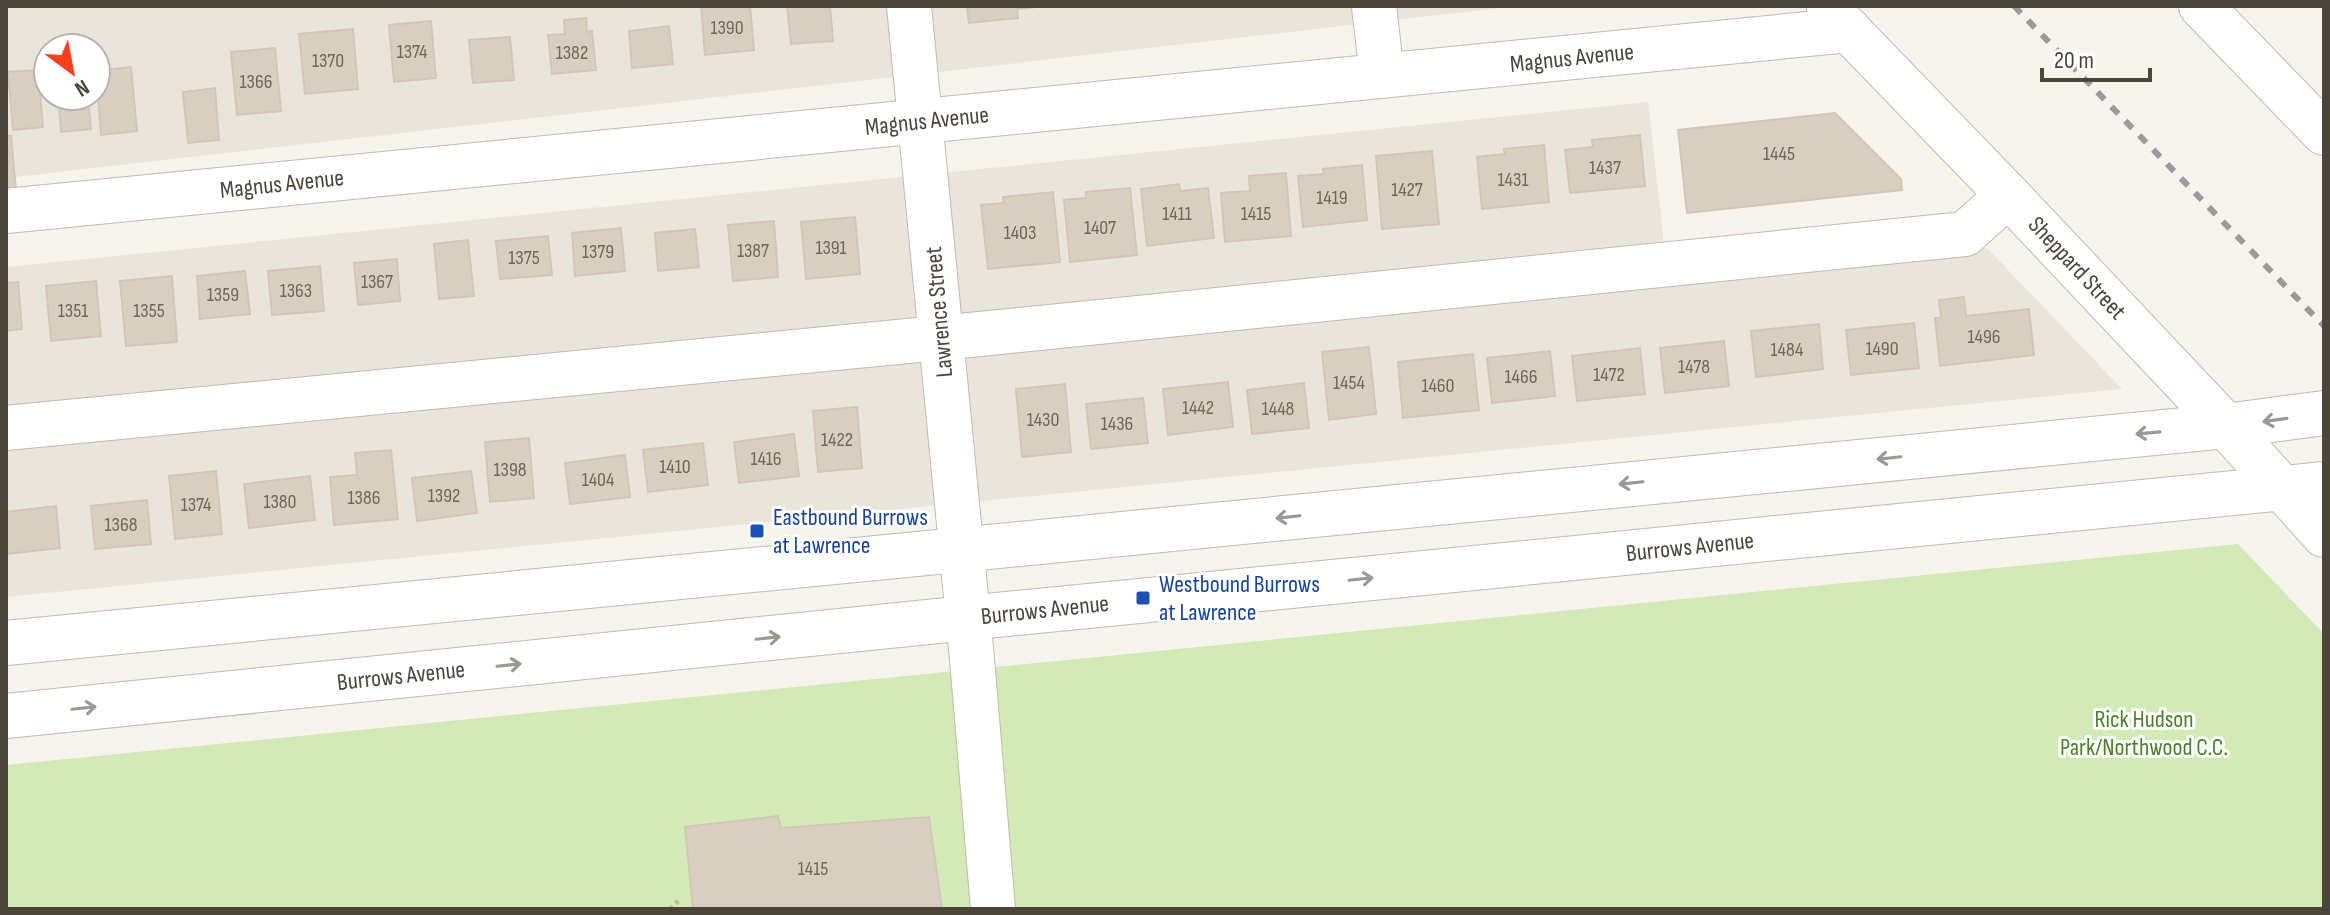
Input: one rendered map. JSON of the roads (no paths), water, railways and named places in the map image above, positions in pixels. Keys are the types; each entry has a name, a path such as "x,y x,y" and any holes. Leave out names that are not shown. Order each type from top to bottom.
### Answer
{"street":[{"name":"Lawrence Street","path":"909,6 978,717 993,909"},
{"path":"1374,6 1382,76"},
{"path":"2201,6 2324,133"},
{"name":"Magnus Avenue","path":"6,211 1382,76 1837,18"},
{"name":"Sheppard Street","path":"1837,18 2226,426 2324,535"},
{"path":"6,428 941,338 1965,234 2008,195"},
{"path":"6,643 2226,426 2324,413"},
{"name":"Burrows Avenue","path":"6,716 2324,484"}],"railway":[{"path":"2014,6 2324,326"}],"place":[{"name":"Eastbound Burrows at Lawrence","path":"757,531"},
{"name":"Westbound Burrows at Lawrence","path":"1143,598"}],"park label":[{"name":"Rick Hudson Park/Northwood C.C.","path":"2144,733"}]}
